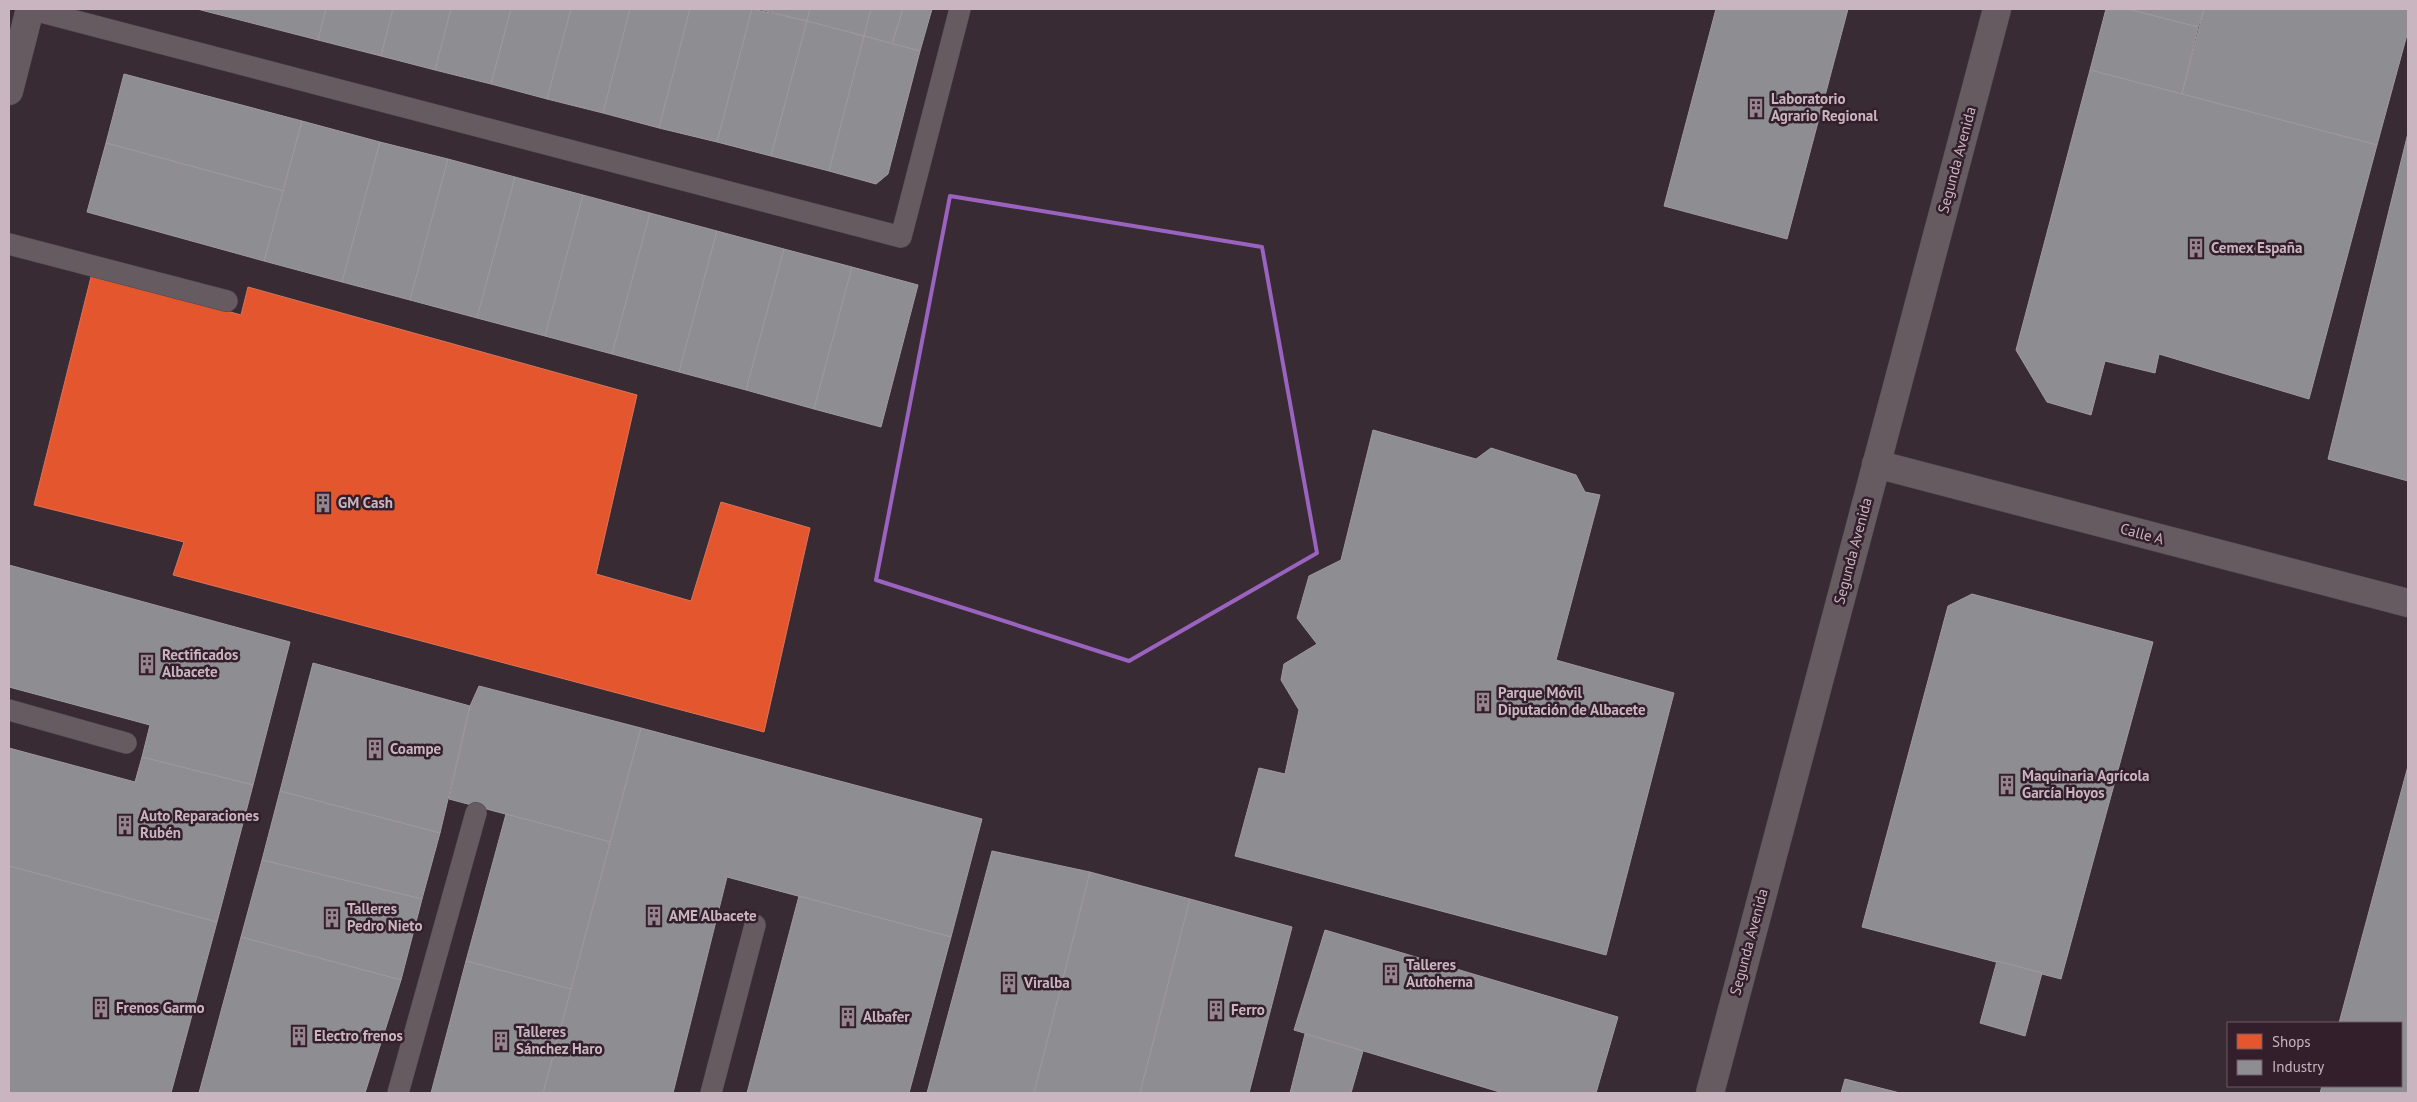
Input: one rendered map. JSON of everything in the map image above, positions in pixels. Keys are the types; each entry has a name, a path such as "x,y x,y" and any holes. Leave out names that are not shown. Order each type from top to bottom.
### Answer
{"street":[{"path":"9,91 30,9"},
{"name":"Segunda Avenida","path":"1710,1093 1997,9"},
{"name":"Calle A","path":"1876,464 2408,603"}],"lane":[{"path":"30,9 901,237 960,9"},
{"path":"9,244 227,301"},
{"path":"9,710 126,743"},
{"path":"398,1093 476,813"},
{"path":"712,1093 755,925"}],"highlighted area":[{"path":"950,196 1262,247 1317,553 1129,661 876,580"}],"building: Shops":[{"name":"GM Cash","path":"92,273 241,315 248,287 637,395 596,574 691,601 721,502 810,528 764,732 173,575 184,542 34,505"}],"building: Industry":[{"path":"197,9 326,9 318,40"},
{"path":"326,9 393,9 381,56 318,40"},
{"path":"393,9 451,9 435,70 381,56"},
{"path":"451,9 511,9 491,84 435,70"},
{"path":"511,9 571,9 547,99 491,84"},
{"path":"571,9 630,9 603,113 547,99"},
{"path":"630,9 690,9 659,128 603,113"},
{"path":"690,9 752,9 717,142 659,128"},
{"path":"752,9 807,21 771,156 717,142"},
{"path":"758,9 810,9 807,21"},
{"path":"810,9 871,9 864,36 807,21"},
{"path":"871,9 903,9 892,44 864,36"},
{"path":"903,9 932,9 920,51 892,44"},
{"name":"Laboratorio Agrario Regional","path":"1716,9 1848,9 1787,239 1664,206"},
{"path":"2106,9 2128,9 2198,27 2182,94 2090,70"},
{"path":"2128,9 2204,9 2198,27"},
{"path":"2204,9 2408,9 2408,31 2377,145 2182,94"},
{"path":"807,21 864,36 829,171 771,156"},
{"path":"864,36 920,51 888,174 876,184 829,171"},
{"name":"Cemex España","path":"2090,70 2377,145 2309,399 2159,354 2155,373 2105,361 2091,415 2047,402 2016,350"},
{"path":"124,74 302,121 283,191 106,143"},
{"path":"302,121 380,142 342,282 264,261"},
{"path":"2408,133 2408,481 2328,459"},
{"path":"380,142 448,159 410,300 342,282"},
{"path":"106,143 283,191 264,261 87,212"},
{"path":"448,159 515,177 477,318 410,300"},
{"path":"515,177 583,195 545,336 477,318"},
{"path":"583,195 650,213 612,354 545,336"},
{"path":"650,213 717,231 679,372 612,354"},
{"path":"717,231 784,249 746,390 679,372"},
{"path":"784,249 852,267 814,409 746,390"},
{"path":"852,267 918,285 881,427 814,409"},
{"name":"Parque Móvil Diputación de Albacete","path":"1373,430 1476,459 1491,448 1576,475 1585,492 1600,495 1556,660 1674,693 1606,955 1235,856 1259,768 1285,774 1299,710 1281,680 1284,664 1317,644 1297,618 1309,576 1341,560"},
{"name":"Rectificados Albacete","path":"9,565 290,642 253,785 142,757 150,725 9,687"},
{"name":"Maquinaria Agrícola García Hoyos","path":"1972,594 2153,642 2061,979 1862,927 1948,606"},
{"name":"Coampe","path":"313,663 470,706 440,833 280,791"},
{"path":"479,686 641,728 610,842 449,799 470,706"},
{"name":"AME Albacete","path":"641,728 982,819 951,937 727,877 673,1093 543,1093"},
{"name":"Auto Reparaciones Rubén","path":"9,748 135,782 142,757 253,785 217,922 9,866"},
{"path":"2408,766 2408,1093 2320,1093 2322,1087 2402,1087 2402,1022 2339,1022"},
{"path":"280,791 440,833 422,899 262,860"},
{"path":"506,814 610,842 571,989 466,961"},
{"name":"Viralba","path":"992,851 1090,872 1034,1093 927,1093"},
{"name":"Talleres Pedro Nieto","path":"262,860 422,899 401,980 241,937"},
{"name":"Frenos Garmo","path":"9,866 217,922 171,1093 9,1093"},
{"name":"Viralba","path":"1090,872 1190,899 1140,1093 1034,1093"},
{"name":"Albafer","path":"799,896 951,937 909,1093 747,1093"},
{"name":"Ferro","path":"1190,899 1292,927 1249,1093 1140,1093"},
{"name":"Talleres Autoherna","path":"1325,930 1618,1017 1596,1093 1503,1093 1294,1030"},
{"name":"Electro frenos","path":"241,937 401,980 365,1093 199,1093"},
{"name":"Talleres Sánchez Haro","path":"466,961 571,989 543,1093 431,1093"},
{"path":"1997,961 2042,973 2025,1036 1980,1023"},
{"path":"1305,1034 1363,1051 1351,1093 1290,1093"},
{"path":"1845,1079 1900,1093 1841,1093"}],"place":[{"name":"Laboratorio Agrario Regional","path":"1756,108"},
{"name":"Cemex España","path":"2196,248"},
{"name":"GM Cash","path":"323,503"},
{"name":"Rectificados Albacete","path":"147,664"},
{"name":"Parque Móvil Diputación de Albacete","path":"1483,702"},
{"name":"Coampe","path":"375,749"},
{"name":"Maquinaria Agrícola García Hoyos","path":"2007,785"},
{"name":"Auto Reparaciones Rubén","path":"125,825"},
{"name":"AME Albacete","path":"654,916"},
{"name":"Talleres Pedro Nieto","path":"332,918"},
{"name":"Talleres Autoherna","path":"1391,974"},
{"name":"Viralba","path":"1009,983"},
{"name":"Frenos Garmo","path":"101,1008"},
{"name":"Ferro","path":"1216,1010"},
{"name":"Albafer","path":"848,1017"},
{"name":"Electro frenos","path":"299,1036"},
{"name":"Talleres Sánchez Haro","path":"501,1041"}]}
